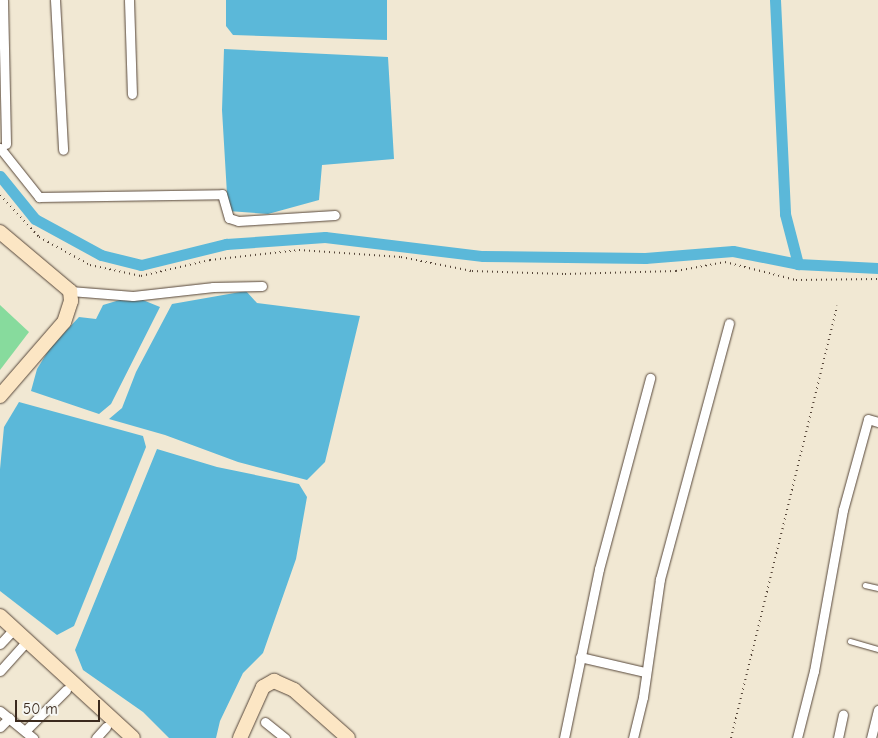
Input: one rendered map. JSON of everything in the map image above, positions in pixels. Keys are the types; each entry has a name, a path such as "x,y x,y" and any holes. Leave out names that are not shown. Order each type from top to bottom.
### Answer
{"street":[{"path":"1,0 3,146 39,197 222,194 229,218 238,221 335,215"},
{"path":"56,0 63,150"},
{"path":"129,0 132,94"},
{"path":"0,232 70,291 132,296 213,287 262,286"},
{"path":"0,396 64,322 70,309 70,291"},
{"path":"633,738 646,672 662,570 729,323"},
{"path":"564,738 599,568 650,378"},
{"path":"797,738 814,671 843,510 868,420 878,422"},
{"path":"0,616 133,738"},
{"path":"0,644 14,629"},
{"path":"0,671 26,640"},
{"path":"580,657 646,672"},
{"path":"240,738 263,687 274,681 294,690 348,738"},
{"path":"25,731 66,690"},
{"path":"871,738 878,710"},
{"path":"0,711 33,738"},
{"path":"838,738 843,715"},
{"path":"0,728 9,718"},
{"path":"265,722 285,738"},
{"path":"96,738 106,727"}],"lane":[{"path":"865,585 878,588"},
{"path":"850,642 878,649"}],"path":[{"path":"0,195 39,238 90,265 141,276 210,260 299,250 401,257 472,271 565,274 676,271 725,262 796,280 878,279"},
{"path":"730,738 837,306"}],"green space":[{"path":"0,305 29,332 0,370"}],"water":[{"path":"226,0 387,0 387,40 233,35 226,26"},
{"path":"224,49 388,57 394,159 322,165 319,200 268,214 228,211 222,110"},
{"path":"246,291 257,303 360,316 325,462 307,480 238,462 165,435 109,419 122,408 136,372 172,304"},
{"path":"133,296 160,307 111,404 99,414 31,391 37,369 50,348 79,317 96,319 103,305"},
{"path":"19,402 143,436 146,447 74,626 57,635 0,591 0,469 4,427"},
{"path":"157,449 217,467 299,484 307,497 296,559 263,653 243,673 220,721 216,738 169,738 143,712 83,670 75,650"}],"waterway":[{"path":"775,0 785,214 798,264"},
{"path":"0,176 35,219 101,255 141,265 226,244 325,237 483,256 645,258 733,251 798,264 878,268"}]}
